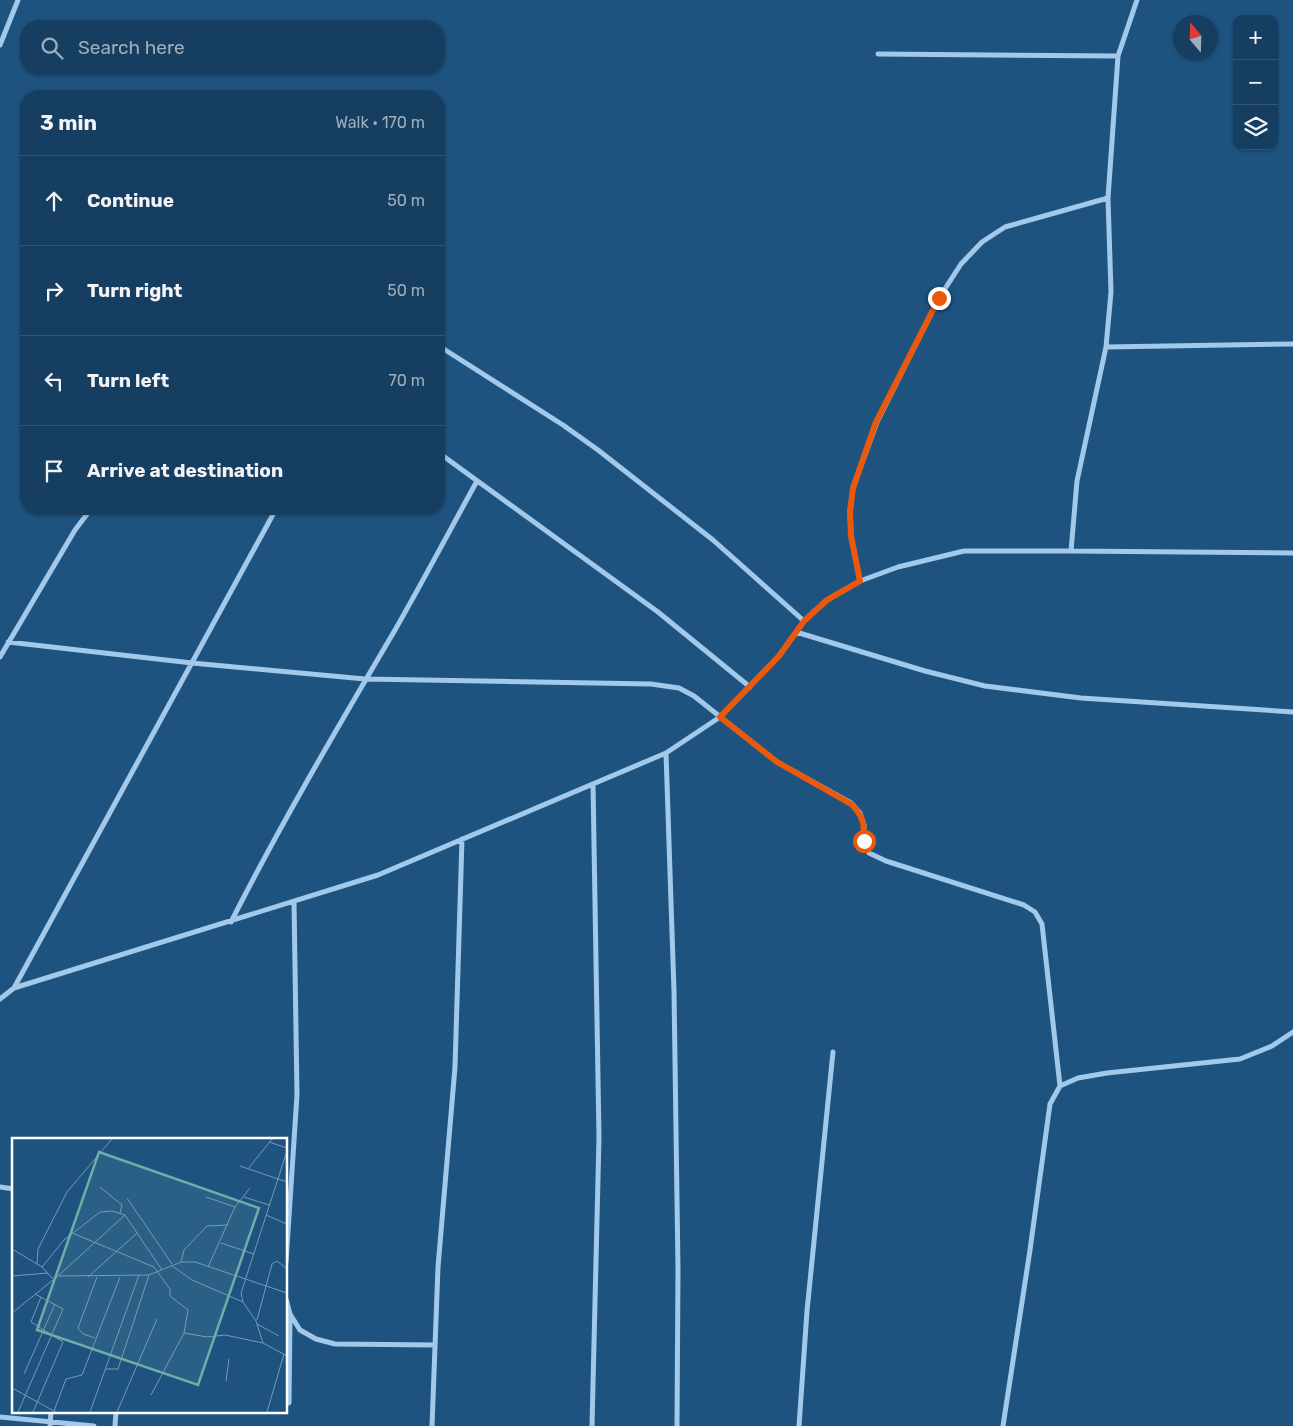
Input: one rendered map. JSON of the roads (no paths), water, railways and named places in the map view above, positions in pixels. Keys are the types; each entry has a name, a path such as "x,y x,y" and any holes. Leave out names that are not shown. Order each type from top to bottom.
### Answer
{"street":[{"path":"0,45 18,0"},
{"path":"1071,551 1077,481 1106,347 1111,292 1108,198 1118,56 1137,0"},
{"path":"878,54 1118,56"},
{"path":"860,581 851,536 850,512 853,488 876,422 939,298 961,264 982,242 1005,227 1108,198"},
{"path":"1106,347 1293,344"},
{"path":"445,350 563,425 598,450 713,540 804,621"},
{"path":"445,457 658,612 750,687"},
{"path":"231,922 259,867 395,630 477,480"},
{"path":"0,657 75,530 86,515"},
{"path":"14,988 273,515"},
{"path":"0,999 14,988 378,875 666,753 720,717 779,656 804,621 827,600 860,581 898,567 964,551 1293,554"},
{"path":"796,632 925,671 985,686 1081,698 1293,712"},
{"path":"8,642 365,680 651,684 679,688 694,696 777,762 851,804 860,813 864,825 864,841 869,853 886,861 1024,904 1035,912 1042,924 1060,1086 1050,1104 1003,1426"},
{"path":"666,753 674,991 678,1269 677,1426"},
{"path":"592,1426 599,1137 593,784"},
{"path":"432,1426 438,1267 455,1067 462,839"},
{"path":"288,1234 298,1096 294,902"},
{"path":"1060,1086 1078,1078 1107,1072 1240,1059 1272,1046 1293,1032"},
{"path":"799,1426 807,1310 833,1052"},
{"path":"288,1306 290,1314 290,1403"},
{"path":"290,1314 300,1330 316,1339 335,1344 435,1346"},
{"path":"0,1417 51,1424 94,1426"}]}
